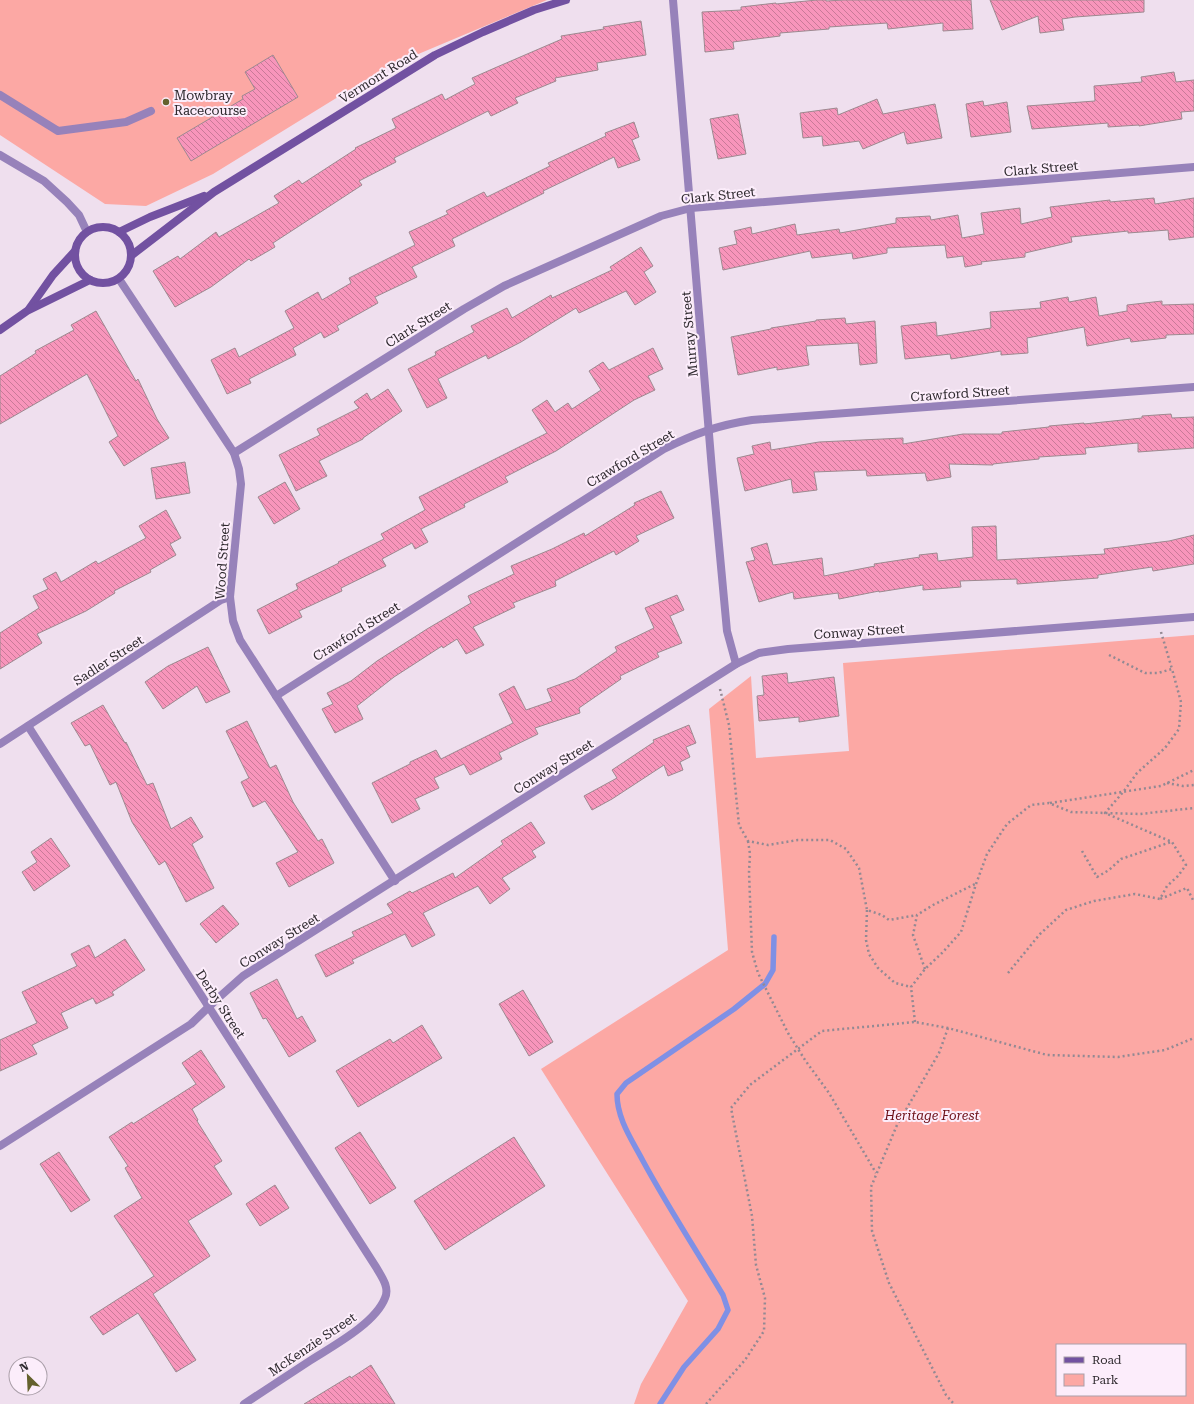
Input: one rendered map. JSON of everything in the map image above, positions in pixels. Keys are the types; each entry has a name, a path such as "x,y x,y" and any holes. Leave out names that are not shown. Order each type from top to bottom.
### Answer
{"street":[{"name":"Vermont Road","path":"119,279 128,269 132,255 214,192 435,55 534,10 566,0"},
{"name":"Murray Street","path":"673,0 727,631 736,664"},
{"path":"0,95 58,131 126,122 151,111"},
{"path":"0,155 44,181 79,215 87,232"},
{"name":"Clark Street","path":"234,453 464,309 504,286 661,216 691,208 1194,167"},
{"name":"Vermont Road","path":"119,232 150,217 214,192"},
{"path":"119,279 110,283 101,284 90,280 79,272 75,261 75,251 78,242 87,232 92,229 101,227 110,228 119,232 128,242 132,255"},
{"path":"27,311 53,275 75,251"},
{"name":"Wood Street","path":"119,279 234,453 239,469 240,484 230,598 233,620 240,640 395,881"},
{"path":"0,330 27,311 90,280"},
{"name":"Crawford Street","path":"276,696 664,450 686,438 709,429 730,423 752,420 1194,387"},
{"name":"Sadler Street","path":"0,744 221,600 230,598"},
{"name":"Conway Street","path":"0,1146 191,1024 243,976 736,664 758,654 788,649 1194,617"},
{"name":"Derby Street","path":"28,726 376,1267 386,1286 386,1297"},
{"name":"McKenzie Street","path":"244,1404 344,1339 367,1322 378,1310 386,1297"}],"path":[{"path":"1104,813 1124,792 1137,773 1166,748 1179,729 1181,702 1160,630"},
{"path":"1109,655 1145,673 1172,669"},
{"path":"720,689 728,725 739,825 748,841 750,854 749,872 752,952 758,973 763,986 788,1033 829,1093 876,1173"},
{"path":"915,1022 911,987 925,969 961,932 987,854 1007,824 1031,805 1161,786 1194,770"},
{"path":"1167,783 1183,786 1194,785"},
{"path":"1049,803 1071,812 1140,814 1194,808"},
{"path":"1104,813 1172,842 1186,865 1178,876 1167,886 1160,899"},
{"path":"748,841 768,845 798,840 830,840 846,849 859,868 867,910 866,940 869,954 878,968 895,983 911,987"},
{"path":"1082,851 1097,877 1109,870 1121,859 1172,842"},
{"path":"867,910 882,915 889,920 917,915 933,905 976,884"},
{"path":"1008,973 1040,934 1066,910 1094,901 1135,894 1160,899 1187,888 1194,902"},
{"path":"917,915 913,935 925,969"},
{"path":"706,1404 745,1360 764,1330 764,1298 756,1265 752,1216 731,1108 750,1085 822,1031 915,1022 948,1028 1047,1055 1118,1057 1165,1050 1194,1038"},
{"path":"948,1028 939,1053 897,1125 871,1187 872,1231 889,1283 946,1395 954,1404"}],"green space":[{"name":"Mowbray Racecourse","path":"0,0 547,0 385,68 213,174 146,206 105,204 0,135"},
{"name":"Heritage Forest","path":"1194,635 1194,1404 634,1404 641,1384 688,1301 541,1069 728,950 709,709 751,676 756,758 849,751 843,663"}],"building":[{"path":"817,0 971,0 973,29 943,31 943,23 888,29 887,23 829,27 829,29 780,33 780,36 733,42 734,49 705,52 702,12 741,10 741,7"},
{"path":"990,0 1144,0 1144,12 1062,19 1064,30 1040,33 1038,16 1002,30"},
{"path":"641,21 646,55 597,63 598,70 555,78 556,81 515,98 518,103 491,116 488,111 394,158 396,162 359,181 362,185 273,243 275,247 251,261 249,259 211,287 175,307 153,271 178,256 180,259 216,232 219,237 279,203 274,196 299,180 302,184 356,149 355,148 396,128 392,119 442,94 445,100 475,84 472,78 562,39 561,36"},
{"path":"273,55 298,97 191,161 177,138 243,99 242,96 255,89 245,72"},
{"path":"1174,72 1176,82 1194,80 1194,111 1181,112 1182,119 1139,126 1108,127 1108,123 1032,129 1027,106 1095,101 1094,86 1142,82 1141,77"},
{"path":"877,99 883,114 935,104 942,138 907,144 904,132 863,149 859,141 823,146 822,136 803,138 800,113 837,108 838,115"},
{"path":"983,101 984,106 1007,102 1011,132 971,137 966,104"},
{"path":"738,114 746,154 718,159 710,119"},
{"path":"634,122 639,137 632,140 640,160 618,168 614,157 543,191 544,193 452,239 455,246 412,267 417,277 375,297 378,303 337,326 339,330 324,338 321,332 293,348 296,355 249,379 251,383 227,394 211,360 235,348 239,357 294,328 285,311 318,292 322,300 351,283 349,278 415,245 409,232 448,214 446,211 484,192 487,197 550,166 548,163 606,136 605,133"},
{"path":"1154,198 1155,204 1194,198 1194,237 1169,240 1168,230 1128,233 1128,231 1071,237 1072,242 1025,253 1025,257 981,262 982,264 965,267 963,256 947,258 945,245 887,248 887,253 853,259 852,253 812,258 810,251 723,270 719,248 737,244 734,231 751,227 752,234 795,224 797,235 839,229 840,233 896,223 896,218 930,216 931,220 958,215 962,238 984,234 981,213 1020,208 1021,224 1052,217 1050,207 1110,200 1110,202"},
{"path":"641,247 653,266 644,272 656,292 635,305 626,291 579,313 576,308 521,342 488,359 486,355 438,379 447,398 427,408 408,369 436,355 435,352 474,332 471,326 507,308 512,318 551,295 552,298 612,270 610,267"},
{"path":"1068,297 1069,302 1096,297 1099,316 1127,311 1127,305 1162,301 1162,305 1194,304 1194,334 1166,335 1166,338 1131,342 1130,338 1087,346 1084,327 1027,338 1028,353 1001,355 1001,351 951,359 950,354 905,359 901,326 936,322 937,336 991,328 990,312 1041,308 1040,302"},
{"path":"96,311 136,381 138,379 157,419 169,438 124,466 109,442 118,436 87,374 0,424 0,376 36,353 35,351 74,330 71,325"},
{"path":"845,318 846,324 875,321 877,363 860,365 858,343 806,346 809,365 777,370 777,367 738,375 731,337 816,320"},
{"path":"653,348 663,369 648,376 655,390 634,400 556,451 505,477 508,482 464,504 465,507 421,529 428,542 415,549 412,543 382,559 386,566 341,588 342,591 299,611 302,617 269,634 257,610 298,589 296,584 384,539 381,534 425,510 419,497 547,433 532,410 547,400 555,412 568,403 572,409 601,390 589,371 603,362 609,370"},
{"path":"388,389 402,411 363,439 319,461 327,476 296,491 279,455 320,435 317,429 359,408 354,402 367,393 371,400"},
{"path":"1171,414 1172,418 1194,417 1194,448 1138,452 1138,443 1085,448 1086,454 1039,457 1039,459 993,465 949,464 951,477 927,481 925,473 867,476 866,470 814,472 817,490 793,493 791,479 745,491 737,458 754,454 752,446 770,442 771,450 819,442 903,438 903,444 963,434 1002,434 1002,432 1049,426 1084,424 1142,418 1142,416"},
{"path":"185,462 190,493 156,499 151,468"},
{"path":"285,482 300,509 274,524 258,497"},
{"path":"661,491 674,518 636,536 639,541 616,555 614,551 555,581 556,586 513,603 515,607 473,627 484,645 466,654 457,639 443,648 442,646 394,677 357,706 363,719 335,733 322,709 333,704 327,693 351,681 377,661 471,603 468,596 514,574 511,566 552,549 584,533 585,536 635,505 634,503"},
{"path":"166,510 181,538 170,544 176,555 150,570 151,572 114,591 115,593 86,611 37,634 42,643 0,669 0,633 39,608 33,596 48,589 43,579 56,572 61,582 96,561 98,564 146,538 139,526"},
{"path":"996,526 997,560 1105,554 1104,549 1169,541 1194,535 1194,564 1153,571 1152,567 1098,575 1098,578 1017,584 1017,579 960,581 961,587 923,590 923,585 879,591 839,599 838,593 794,599 793,592 759,602 746,562 755,560 751,548 767,543 773,565 822,558 824,576 875,566 874,564 920,557 919,555 937,553 938,561 973,557 972,527"},
{"path":"677,595 684,610 670,616 682,643 657,653 659,657 620,676 621,679 579,708 580,713 535,728 538,734 499,753 502,759 470,775 464,764 434,778 439,788 415,799 420,809 392,823 372,783 410,764 410,762 436,750 441,759 513,723 499,694 514,686 526,710 552,701 547,689 575,679 617,651 615,647 654,628 645,608"},
{"path":"208,647 230,692 206,703 197,686 163,709 145,682 168,666"},
{"path":"787,673 788,683 834,677 839,716 799,722 799,717 759,721 757,696 764,695 762,676"},
{"path":"103,705 125,743 126,742 147,785 153,783 171,829 191,817 203,837 192,844 214,888 186,902 165,861 159,865 132,822 116,782 110,785 90,744 85,746 71,723"},
{"path":"247,721 270,768 276,765 293,802 318,841 322,839 334,863 289,887 276,863 298,852 265,801 253,807 241,782 249,778 226,731"},
{"path":"689,725 696,743 686,747 690,757 680,762 683,770 668,776 664,765 612,799 592,810 584,796 617,778 612,770 654,742 653,740"},
{"path":"531,822 545,843 532,851 536,857 502,878 510,889 490,904 478,886 423,913 435,935 412,947 405,934 352,960 354,963 326,977 315,955 354,936 352,932 393,913 387,904 410,891 412,893 453,873 455,878 503,844 501,841"},
{"path":"51,838 70,866 34,891 22,872 37,862 31,852"},
{"path":"223,905 239,924 216,943 200,924"},
{"path":"125,939 145,970 112,992 114,995 96,1004 93,998 61,1013 68,1028 32,1045 37,1054 0,1071 0,1040 37,1023 22,992 77,966 71,954 89,945 95,958"},
{"path":"277,979 297,1019 302,1016 316,1041 289,1057 266,1018 263,1019 250,993"},
{"path":"523,990 553,1042 529,1056 499,1004"},
{"path":"422,1025 442,1058 358,1107 336,1071 390,1039 393,1043"},
{"path":"201,1050 225,1087 192,1109 198,1120 197,1121 222,1161 214,1166 232,1194 188,1221 210,1256 153,1294 196,1360 176,1372 138,1313 103,1335 90,1317 154,1276 114,1216 142,1198 125,1168 128,1166 109,1137 132,1122 133,1124 196,1084 182,1063"},
{"path":"360,1132 396,1188 370,1204 335,1148"},
{"path":"514,1137 545,1186 445,1250 414,1201"},
{"path":"59,1152 90,1200 71,1212 40,1164"},
{"path":"275,1185 289,1208 260,1226 246,1204"},
{"path":"371,1365 395,1404 304,1404 350,1376 351,1378"}],"waterway":[{"path":"660,1404 684,1367 718,1329 728,1310 723,1295 662,1195 630,1137 622,1121 617,1094 626,1083 734,1009 765,984 773,970 774,937"}],"place":[{"name":"Mowbray Racecourse","path":"166,102"}]}
